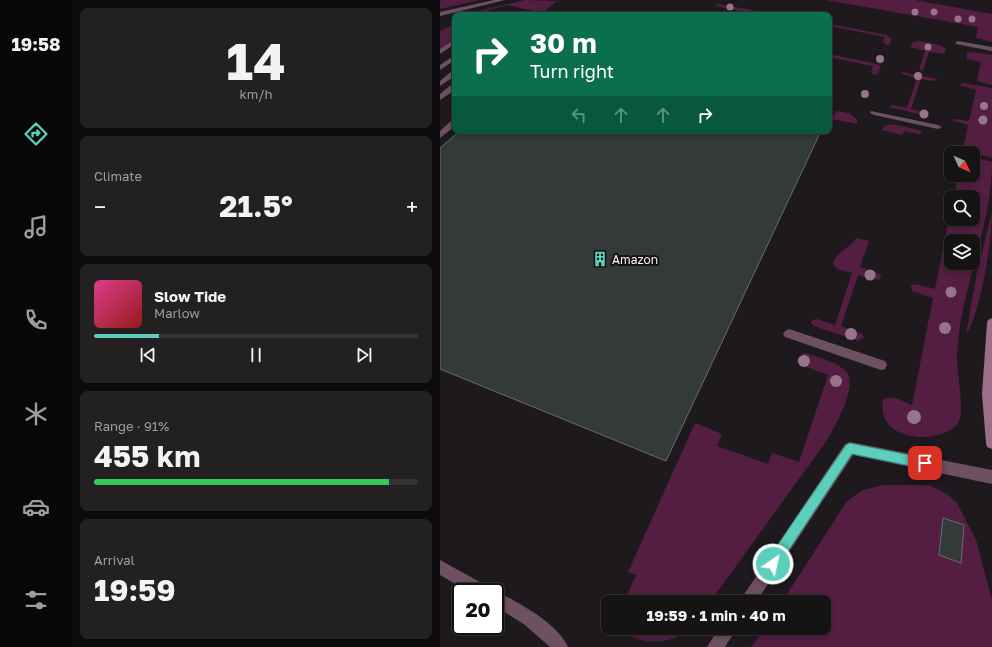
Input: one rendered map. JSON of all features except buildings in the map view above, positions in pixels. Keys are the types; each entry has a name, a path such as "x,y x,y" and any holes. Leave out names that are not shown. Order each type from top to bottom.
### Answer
{"main road":[{"path":"992,323 988,394 992,443"}],"lane":[{"path":"440,14 502,0"},
{"path":"440,52 452,43"},
{"path":"958,43 992,49"},
{"path":"440,60 452,51"},
{"path":"440,68 452,59"},
{"path":"440,76 452,67"},
{"path":"440,84 452,75"},
{"path":"440,98 452,88"},
{"path":"874,112 938,127"},
{"path":"440,135 452,125"},
{"path":"789,334 881,365"},
{"path":"752,595 850,448 992,477"},
{"path":"440,567 468,583"},
{"path":"504,603 532,619 551,635 560,647"},
{"path":"715,647 724,635"}],"shaded area":[{"path":"440,0 479,0 440,9"},
{"path":"525,0 557,1 543,12 507,5 482,12 475,12"},
{"path":"826,0 915,0 992,14 992,42 976,38 978,27"},
{"path":"717,4 753,10 756,12 735,12 736,10 716,6"},
{"path":"832,24 887,35 892,39 889,45 886,45 883,42 885,37 832,27"},
{"path":"452,25 452,40 440,49 440,31"},
{"path":"919,41 940,45 946,49 944,54 929,52 923,71 919,70 925,51 910,47 913,42"},
{"path":"971,52 992,55 992,85 977,81 981,62 967,59 967,53"},
{"path":"832,55 877,64 881,66 878,74 874,75 871,72 873,66 832,58"},
{"path":"902,72 938,79 934,81 921,79 911,109 925,112 927,116 889,107 892,105 907,108 917,78 901,74"},
{"path":"963,83 992,88 992,158 980,155 980,146 964,146 968,125 951,120 969,121 976,90 959,85"},
{"path":"836,111 849,113 857,119 857,124 832,119"},
{"path":"893,124 922,132 920,134 904,131 902,135 882,130 884,126"},
{"path":"980,159 992,162 991,186 980,241 980,234 946,234 948,226 980,226 980,190 962,190 955,188 956,182 980,182"},
{"path":"992,212 985,275 976,310 966,335 977,272 978,270 980,270 980,260"},
{"path":"856,238 869,241 860,267 881,275 880,279 878,280 858,275 841,326 862,334 864,337 858,341 814,326 811,323 812,320 817,319 835,325 852,273 837,269 833,264 837,256"},
{"path":"944,245 944,270 972,270 959,330 957,355 961,415 959,421 952,429 941,434 928,437 914,436 900,433 890,426 883,415 883,400 890,397 912,405 933,298 912,291 911,285 915,284 935,289"},
{"path":"804,353 821,358 835,363 848,374 850,381 847,399 834,429 825,443 715,595 627,595 636,575 628,572 695,423 722,434 717,446 768,464 772,453 799,462 828,375 798,364 797,359"},
{"path":"883,485 929,485 947,494 957,503 976,540 992,600 992,647 751,647 760,635 831,635 831,595 787,595 847,501 863,490"},
{"path":"627,635 680,635 664,641 654,642"}],"place":[{"name":"Amazon","path":"600,259"}],"route":[{"path":"773,564 850,448 925,463"}]}
